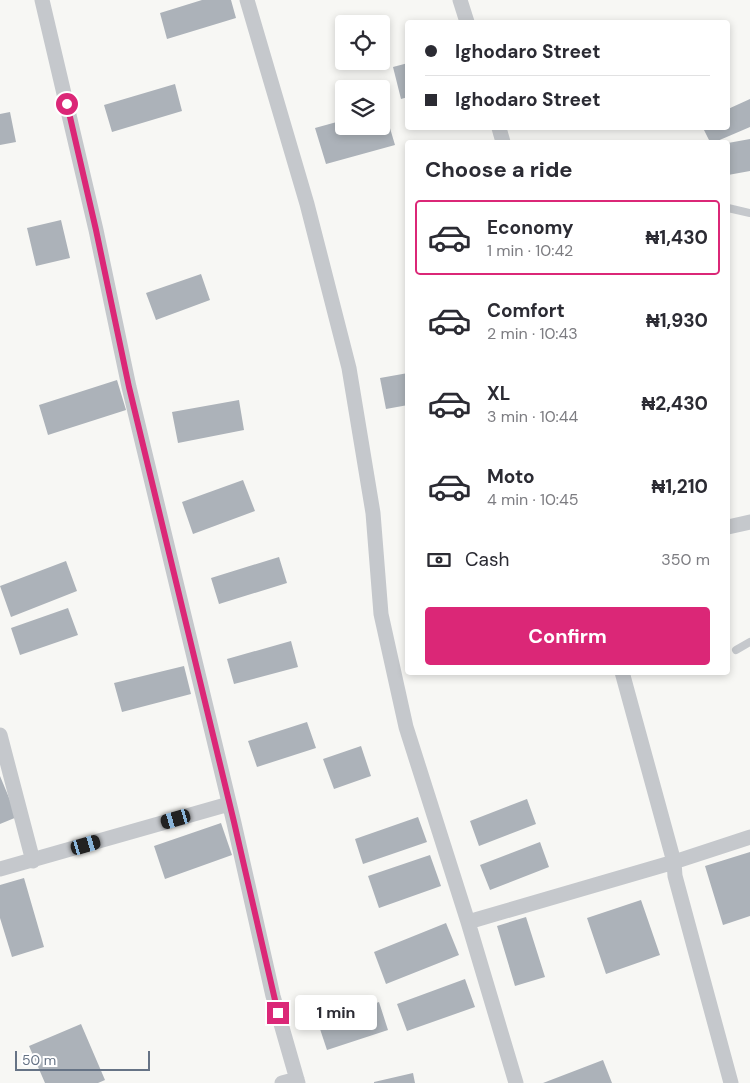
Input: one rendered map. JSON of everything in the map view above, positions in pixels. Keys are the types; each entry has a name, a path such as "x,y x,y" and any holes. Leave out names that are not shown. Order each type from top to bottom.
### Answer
{"street":[{"path":"42,0 96,230 129,387 273,996 297,1081 282,1083"},
{"path":"247,0 307,204 349,368 373,513 381,614 406,728 468,922 516,1083"},
{"path":"460,0 466,20"},
{"path":"730,527 750,522"},
{"path":"623,675 674,862 675,876 731,1083"},
{"path":"0,735 33,861"},
{"path":"0,869 229,804"},
{"path":"468,922 674,862 750,837"}],"lane":[{"path":"730,208 750,213"},
{"path":"736,650 750,642"}],"building":[{"path":"202,0 231,0 236,18 167,39 160,13"},
{"path":"405,64 405,98 401,99 393,67"},
{"path":"175,84 182,111 112,132 104,105"},
{"path":"750,99 750,127 720,140 709,140 704,130 730,130 730,108"},
{"path":"10,112 16,142 0,145 0,114"},
{"path":"335,122 335,135 390,135 390,128 395,145 326,164 315,128"},
{"path":"750,139 750,171 730,175 730,143"},
{"path":"61,220 70,258 36,266 27,228"},
{"path":"201,274 210,300 156,320 146,293"},
{"path":"405,374 405,406 386,409 380,378"},
{"path":"117,380 126,410 48,435 39,405"},
{"path":"239,400 244,430 178,443 172,412"},
{"path":"243,480 255,511 193,534 182,502"},
{"path":"279,557 287,583 219,604 211,578"},
{"path":"66,561 77,591 11,617 0,586"},
{"path":"68,608 78,635 20,655 11,628"},
{"path":"291,641 298,667 234,684 227,659"},
{"path":"184,666 191,694 122,712 114,683"},
{"path":"307,722 316,748 257,767 248,741"},
{"path":"361,746 371,776 334,789 323,759"},
{"path":"0,776 17,817 0,824"},
{"path":"527,799 536,824 479,846 470,821"},
{"path":"418,817 427,842 363,864 355,839"},
{"path":"221,823 232,855 165,879 154,846"},
{"path":"540,842 549,867 490,890 480,865"},
{"path":"750,852 750,916 723,925 705,866"},
{"path":"430,855 441,886 379,908 368,876"},
{"path":"24,878 44,947 12,957 0,918 0,885"},
{"path":"641,900 660,955 606,974 587,918"},
{"path":"526,917 545,977 515,986 497,926"},
{"path":"446,923 459,955 386,984 374,952"},
{"path":"465,979 475,1007 407,1031 397,1004"},
{"path":"379,1002 388,1030 327,1050 318,1023"},
{"path":"81,1024 105,1080 98,1083 45,1083 29,1046"},
{"path":"603,1060 612,1083 543,1083"},
{"path":"413,1073 415,1083 374,1083 374,1082"}],"route":[{"path":"67,104 129,387 278,1013"}]}
